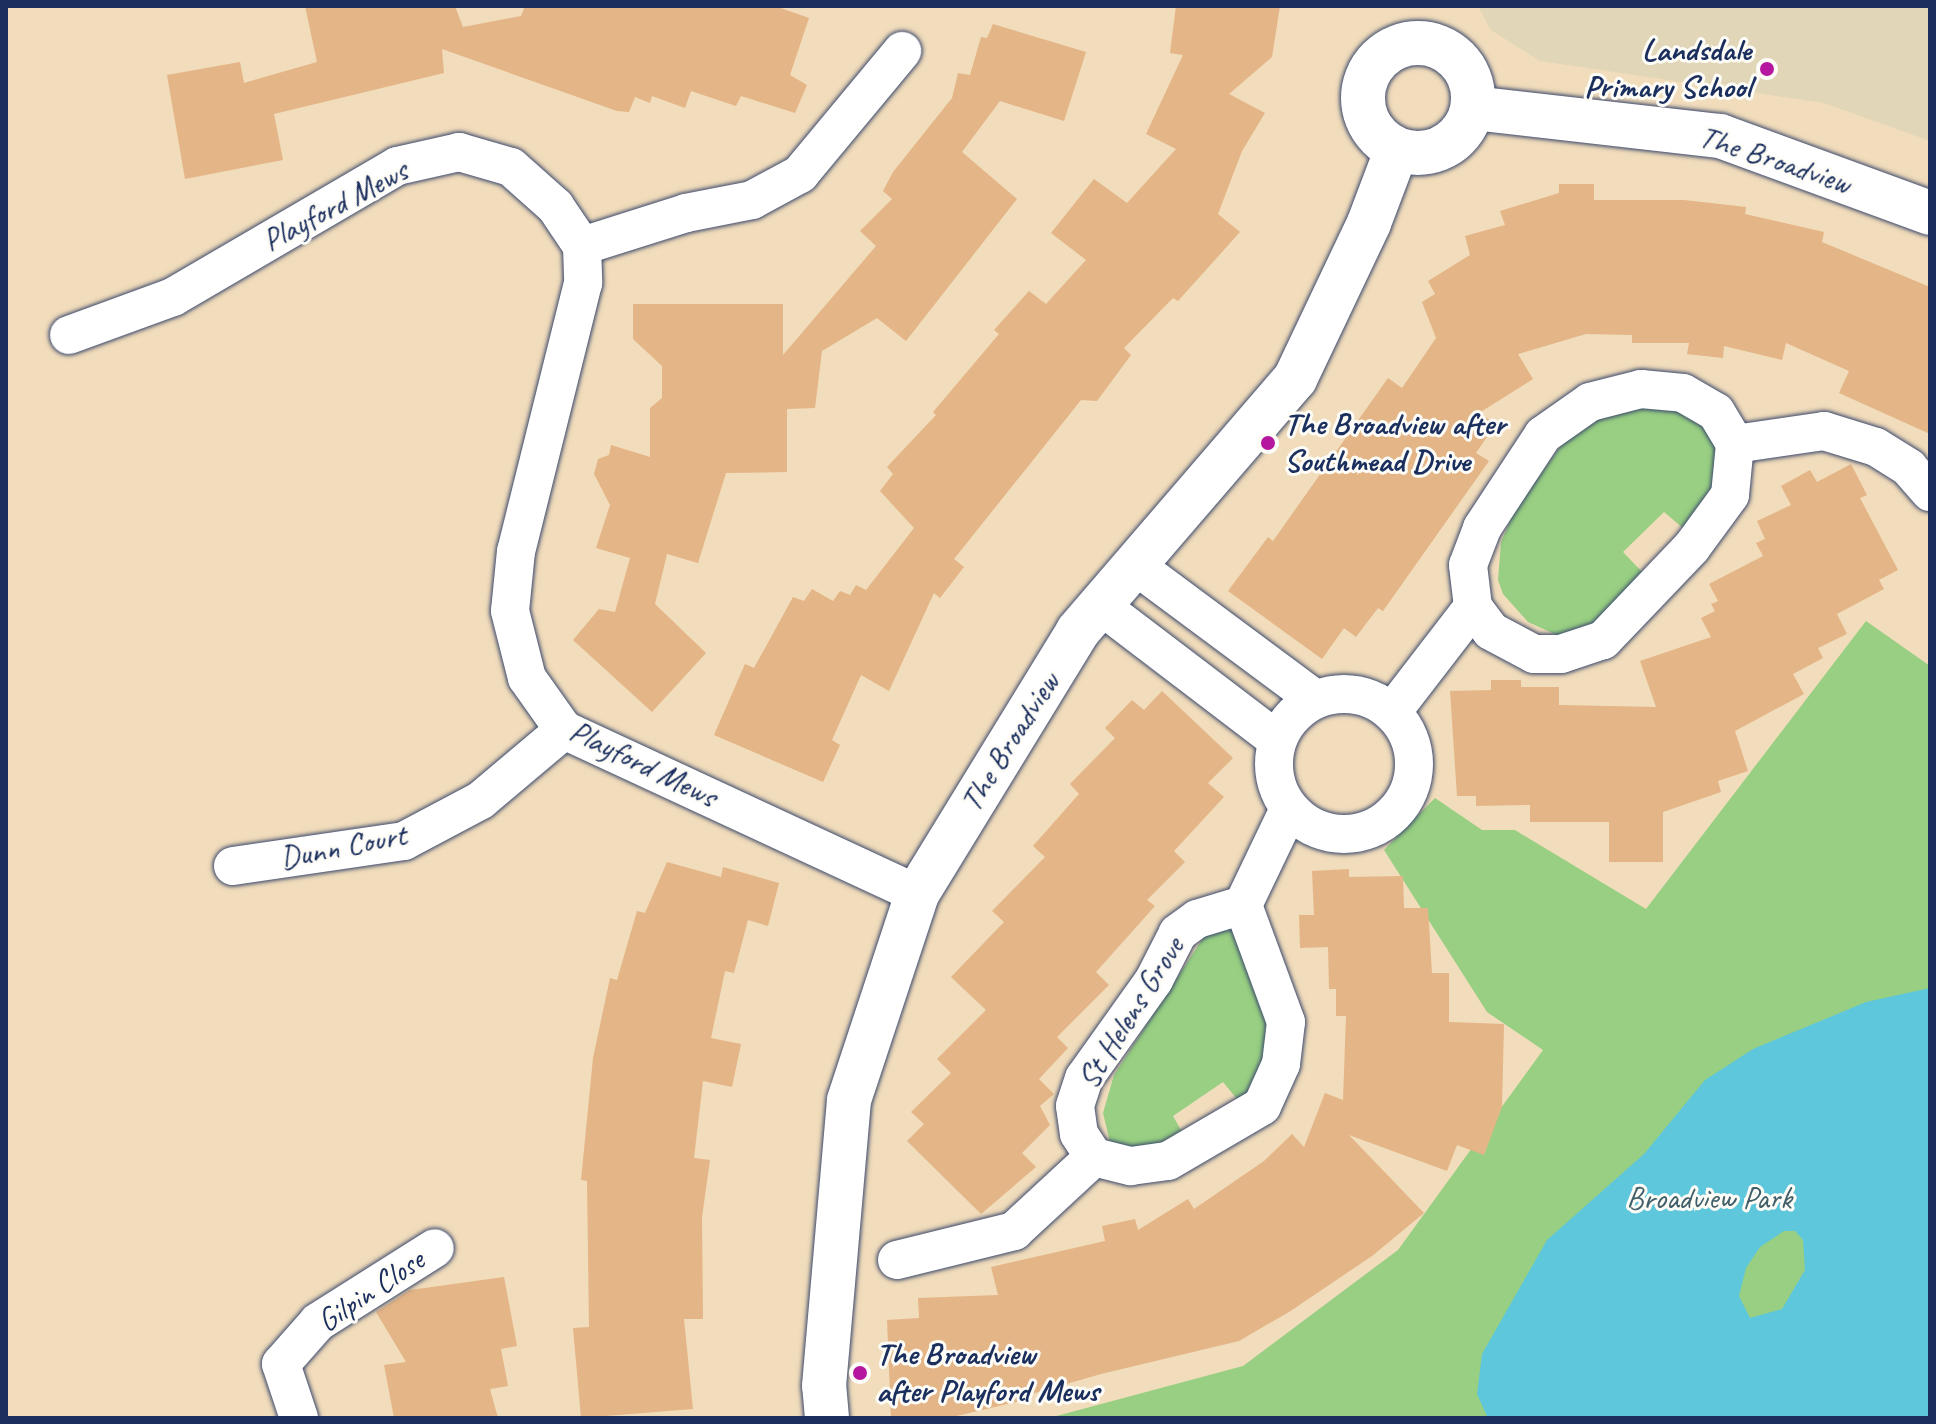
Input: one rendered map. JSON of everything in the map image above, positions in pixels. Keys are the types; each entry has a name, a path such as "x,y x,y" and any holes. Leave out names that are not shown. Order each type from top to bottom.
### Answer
{"street":[{"path":"1415,25 1460,63 1469,76 1473,108 1465,127 1435,150 1397,149 1375,133 1363,95 1380,59 1415,25"},
{"path":"582,246 686,213 752,200 800,174 902,51"},
{"name":"The Broadview","path":"1473,108 1720,136 1930,213"},
{"name":"The Broadview","path":"827,1418 824,1386 849,1100 917,894 1078,631 1295,379 1369,223 1397,149"},
{"name":"Playford Mews","path":"69,335 173,297 397,166 459,152 511,167 555,206 582,246 583,283 516,551 510,611 527,678 564,730 917,894"},
{"path":"1641,389 1683,393 1716,412 1735,444 1730,495 1692,547 1603,640 1561,654 1534,654 1491,631 1473,607 1468,565 1482,528 1543,435 1590,402 1641,389"},
{"path":"1735,444 1824,431 1876,447 1909,468 1930,492"},
{"path":"1136,566 1315,699"},
{"path":"1101,606 1277,740"},
{"path":"1392,712 1473,607"},
{"path":"1339,693 1363,696 1392,712 1407,732 1414,756 1413,780 1398,808 1380,824 1332,833 1308,824 1289,809 1277,787 1277,740 1289,719 1315,699 1339,693"},
{"name":"Dunn Court","path":"233,866 404,841 481,800 564,730"},
{"path":"897,1260 1014,1231 1094,1157 1131,1166 1168,1161 1262,1106 1281,1064 1286,1022 1243,905 1289,809"},
{"name":"St Helens Grove","path":"1094,1157 1079,1134 1075,1106 1084,1078 1154,980 1178,933 1197,919 1243,905"},
{"name":"Gilpin Close","path":"299,1418 281,1364 318,1322 435,1248"}],"shaded area":[{"name":"Landsdale Primary School","path":"1478,6 1930,6 1930,141 1824,103 1540,61 1491,30"}],"green space":[{"path":"1618,406 1690,408 1728,463 1690,534 1664,512 1623,552 1646,576 1605,624 1559,636 1528,622 1503,594 1498,580 1501,542 1515,510 1560,447 1576,431"},
{"name":"Broadview Park","path":"1866,621 1930,666 1930,1418 1049,1418 1243,1366 1398,1250 1543,1050 1487,1012 1384,850 1435,798 1482,830 1515,830 1646,909"},
{"path":"1233,922 1278,1049 1241,1104 1223,1082 1173,1116 1186,1139 1154,1154 1110,1142 1103,1113 1114,1075 1203,938 1212,928"}],"water":[{"path":"1930,988 1930,1418 1488,1418 1477,1394 1482,1354 1547,1240 1644,1154 1705,1080 1753,1049 1866,1002","holes":["1784,1231 1795,1231 1803,1240 1805,1270 1782,1309 1750,1318 1739,1296 1746,1268 1760,1247"]}],"building":[{"path":"305,6 455,6 463,27 521,16 525,6 775,6 809,18 790,75 807,85 795,113 741,96 736,106 691,91 685,108 652,96 650,103 635,97 629,112 617,111 442,49 444,73 274,114 283,160 185,179 167,75 240,62 244,83 317,62"},
{"path":"1176,6 1280,6 1272,57 1229,94 1265,113 1242,151 1218,214 1240,232 1178,301 1173,298 1124,348 1131,355 1097,401 1081,400 954,559 964,567 940,598 934,593 889,691 861,675 832,740 840,745 823,782 714,735 745,664 754,668 793,597 804,601 812,589 833,601 840,591 850,595 856,585 866,590 914,528 880,491 893,474 887,467 936,415 933,412 999,334 994,330 1029,291 1046,304 1086,260 1051,233 1094,179 1127,203 1176,149 1146,134 1183,55 1170,53"},
{"path":"993,24 1086,52 1064,121 1000,101 962,152 1017,199 906,341 877,318 822,351 815,408 787,409 787,472 726,473 698,563 667,554 655,604 706,653 652,712 573,640 599,609 615,612 630,558 596,548 610,505 594,474 598,459 609,455 611,445 650,457 650,408 662,398 662,366 633,339 633,304 783,304 783,355 876,246 860,231 892,199 883,191 893,172 952,98 958,73 970,75 981,37 987,38"},
{"path":"1559,184 1594,184 1594,200 1684,200 1746,207 1745,214 1824,232 1822,242 1930,287 1930,434 1839,393 1849,371 1786,343 1782,360 1724,346 1723,358 1687,354 1689,343 1632,343 1632,335 1586,334 1518,354 1533,379 1479,413 1496,424 1476,453 1489,461 1383,611 1378,608 1356,637 1344,628 1322,659 1228,591 1268,537 1273,541 1388,378 1402,388 1436,338 1422,302 1435,294 1428,281 1470,255 1465,236 1505,225 1500,211 1559,193"},
{"path":"1851,464 1867,495 1860,498 1898,570 1879,580 1884,589 1837,614 1847,634 1818,648 1823,658 1793,674 1804,694 1735,731 1748,771 1718,781 1721,792 1663,812 1663,862 1609,862 1609,822 1530,822 1530,805 1476,806 1476,796 1457,796 1450,691 1491,690 1491,680 1521,680 1521,687 1559,687 1559,705 1656,707 1640,661 1711,637 1701,618 1715,611 1711,604 1718,601 1709,584 1763,556 1756,543 1765,539 1757,521 1791,505 1781,486 1810,470 1817,482"},
{"path":"1162,691 1233,758 1208,783 1224,797 1174,851 1185,862 1147,900 1155,906 1096,972 1109,985 1057,1037 1068,1048 1039,1079 1054,1094 1040,1106 1050,1125 1022,1153 1036,1167 981,1214 907,1141 924,1124 911,1112 951,1073 937,1059 986,1010 951,977 1004,922 992,911 1045,857 1033,846 1079,794 1070,784 1115,738 1105,728 1132,700 1144,710"},
{"path":"667,862 721,877 723,867 779,883 768,926 748,920 734,973 725,971 711,1038 741,1044 732,1087 703,1081 694,1158 710,1160 702,1217 703,1319 684,1319 693,1409 581,1418 573,1328 589,1327 587,1181 581,1180 593,1058 610,978 617,980 637,911 645,913"},
{"path":"1349,869 1349,877 1403,876 1404,908 1428,908 1432,973 1449,973 1449,1022 1504,1024 1502,1107 1484,1155 1457,1145 1447,1171 1349,1135 1424,1213 1372,1256 1289,1312 1239,1341 1101,1374 1028,1395 1029,1399 948,1418 891,1418 887,1320 919,1318 918,1298 998,1295 991,1267 1105,1241 1102,1226 1135,1219 1138,1230 1188,1199 1194,1209 1264,1161 1292,1134 1304,1147 1325,1093 1343,1100 1346,1016 1336,1016 1336,989 1329,989 1328,947 1300,948 1299,915 1314,915 1312,871"},
{"path":"504,1277 517,1346 501,1349 508,1386 490,1389 498,1418 394,1418 384,1365 406,1362 376,1312 410,1290"}],"place":[{"name":"Landsdale Primary School","path":"1767,69"},
{"name":"The Broadview after Southmead Drive","path":"1268,443"},
{"name":"The Broadview after Playford Mews","path":"860,1373"}]}
